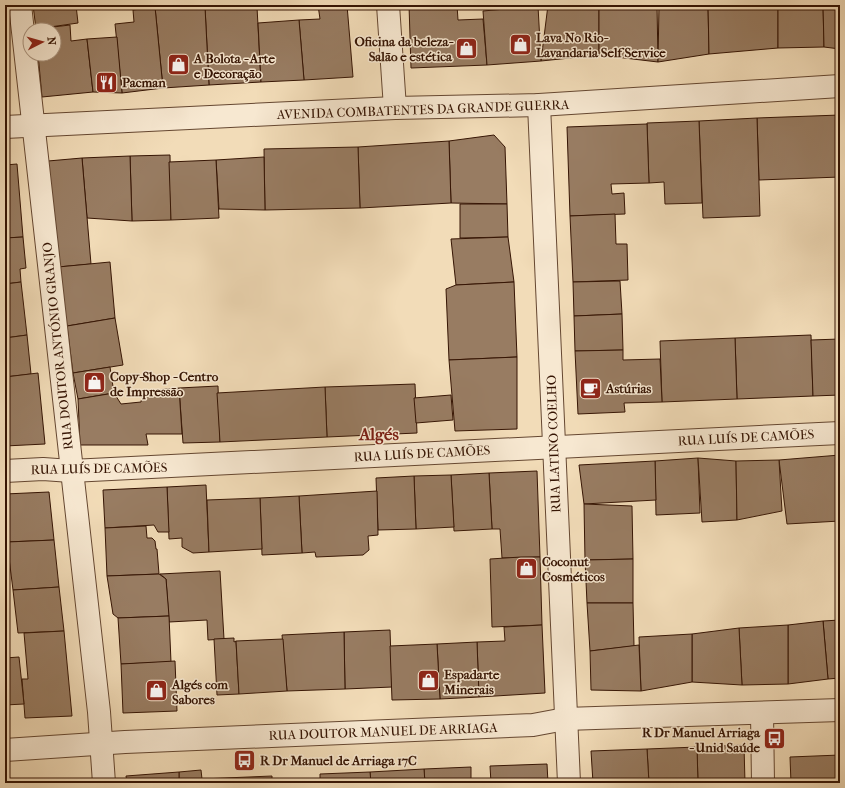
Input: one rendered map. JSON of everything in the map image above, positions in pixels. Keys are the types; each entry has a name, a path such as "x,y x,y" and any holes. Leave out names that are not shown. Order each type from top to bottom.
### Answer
{"street":[{"name":"RUA DOUTOR ANTÓNIO GRANJO","path":"20,5 101,744 104,783"},
{"path":"388,5 395,108"},
{"name":"AVENIDA COMBATENTES DA GRANDE GUERRA","path":"5,126 395,108 539,105 840,86"},
{"name":"RUA LATINO COELHO","path":"539,105 569,783"},
{"name":"RUA LUÍS DE CAMÕES","path":"5,471 43,469 70,471 840,433"},
{"name":"RUA DOUTOR MANUEL DE ARRIAGA","path":"5,750 101,744 533,725 565,719 840,710"},
{"path":"762,713 763,783"}],"building":[{"path":"33,5 76,5 78,23 62,25 62,22 35,22"},
{"path":"217,5 247,5 247,8 257,7 261,82 209,85 205,7"},
{"path":"318,5 347,5 353,77 304,80 299,20 320,19"},
{"path":"409,5 457,5 458,20 483,19 487,65 411,68"},
{"path":"548,5 599,5 599,55 541,61"},
{"path":"599,5 657,5 658,62 599,55"},
{"path":"659,5 708,5 709,54 658,62"},
{"path":"708,5 778,5 778,48 709,54"},
{"path":"778,5 823,5 824,47 778,48"},
{"path":"823,5 840,5 840,49 824,47"},
{"path":"538,6 541,61 487,65 483,11"},
{"path":"155,7 205,7 209,85 163,88"},
{"path":"155,7 163,88 122,93 115,24 134,22 133,10"},
{"path":"299,20 304,80 261,82 258,23"},
{"path":"70,25 71,41 87,39 93,92 42,97 39,62 62,62 62,26"},
{"path":"117,37 122,93 93,92 87,39"},
{"path":"840,115 840,177 759,180 757,118"},
{"path":"757,118 760,216 703,218 699,121"},
{"path":"699,121 702,203 665,204 664,182 649,183 647,123"},
{"path":"647,124 649,183 611,184 612,194 624,193 625,214 570,216 567,127"},
{"path":"494,135 505,147 507,204 451,203 449,141"},
{"path":"449,141 451,203 360,208 358,147"},
{"path":"358,147 360,208 265,210 264,149"},
{"path":"170,155 171,220 132,221 130,156"},
{"path":"130,156 132,221 87,218 82,158"},
{"path":"264,157 265,210 219,209 216,160"},
{"path":"82,158 91,264 58,267 48,161"},
{"path":"216,160 219,218 171,220 169,162"},
{"path":"17,164 23,237 5,238 5,165"},
{"path":"460,204 507,204 508,237 460,238"},
{"path":"615,214 616,244 627,244 628,280 573,282 570,216"},
{"path":"23,237 26,268 20,269 21,282 5,284 5,238"},
{"path":"508,237 514,282 456,285 451,239"},
{"path":"110,262 115,318 67,326 58,267"},
{"path":"620,281 622,314 574,316 573,282"},
{"path":"21,282 27,335 5,338 5,284"},
{"path":"514,282 517,357 449,360 446,289 456,285"},
{"path":"622,314 623,350 575,351 574,316"},
{"path":"115,318 123,365 73,373 67,326"},
{"path":"27,335 31,374 5,377 5,338"},
{"path":"811,335 813,396 737,399 735,338"},
{"path":"735,338 737,399 662,402 660,341"},
{"path":"840,339 840,395 813,396 811,340"},
{"path":"623,350 623,360 660,359 662,402 624,403 625,412 578,414 575,351"},
{"path":"517,357 517,429 455,431 449,360"},
{"name":"Copy-Shop - Centro de Impressão","path":"110,367 114,393 78,399 73,373"},
{"path":"38,373 45,444 5,446 5,377"},
{"path":"415,384 417,433 327,437 325,387"},
{"path":"218,386 220,442 183,443 179,388"},
{"path":"325,387 327,437 220,442 217,393"},
{"path":"179,388 182,434 146,434 148,445 80,445 78,399 114,393 121,404 141,402 143,391"},
{"path":"451,395 453,420 416,423 414,398"},
{"path":"840,455 840,521 787,524 779,460"},
{"path":"698,458 700,513 656,515 655,461"},
{"path":"698,458 736,461 737,520 702,522"},
{"path":"779,460 782,511 737,520 736,461"},
{"path":"655,461 656,500 584,504 579,465"},
{"path":"537,471 540,557 502,558 500,529 492,529 489,473"},
{"path":"489,473 492,529 454,531 451,475"},
{"path":"451,475 454,527 416,529 414,476"},
{"path":"414,476 416,529 378,530 376,478"},
{"path":"206,485 209,552 193,553 182,547 182,538 169,539 167,487"},
{"path":"167,487 169,532 158,532 154,525 105,528 103,490"},
{"path":"377,491 378,535 368,536 369,550 363,555 316,557 315,552 302,553 299,496"},
{"path":"49,492 54,540 7,542 7,535 5,535 5,494"},
{"path":"299,496 302,553 262,555 260,498"},
{"path":"260,498 262,549 209,552 207,500"},
{"path":"584,504 632,506 633,559 585,560"},
{"path":"146,526 147,538 152,538 155,541 159,574 107,576 105,528"},
{"path":"54,540 59,587 13,590 7,542"},
{"path":"540,557 542,625 492,627 490,559"},
{"path":"633,559 633,603 587,603 585,560"},
{"path":"220,571 224,639 208,640 207,620 169,622 166,579 160,574"},
{"path":"159,574 166,579 169,616 118,618 113,614 107,576"},
{"path":"59,587 64,631 18,633 13,590"},
{"path":"587,603 633,603 634,646 590,651"},
{"path":"169,616 171,662 121,664 118,618"},
{"path":"840,620 840,678 828,679 823,621"},
{"path":"823,621 828,679 788,684 788,625"},
{"path":"542,625 545,693 479,697 477,642 505,641 504,627"},
{"path":"788,625 788,684 742,685 739,628"},
{"path":"739,628 742,685 692,682 692,634"},
{"path":"390,630 392,687 345,689 344,632"},
{"path":"64,631 72,716 25,718 22,679 28,679 24,633"},
{"path":"344,632 345,689 287,691 282,635"},
{"path":"692,634 692,682 641,691 639,637"},
{"path":"234,638 234,642 236,641 239,694 217,695 214,639"},
{"path":"283,639 287,691 239,694 236,641"},
{"path":"477,642 479,697 440,699 437,644"},
{"path":"437,644 440,699 392,700 390,646"},
{"path":"639,645 641,691 591,690 590,651"},
{"path":"19,657 24,704 5,705 5,658"},
{"path":"175,661 177,711 123,713 121,664"},
{"path":"744,745 745,783 698,783 697,747"},
{"path":"697,747 698,783 649,783 647,749"},
{"path":"647,749 649,783 593,783 591,751"},
{"path":"840,755 840,783 791,783 790,757"},
{"path":"547,764 548,783 491,783 490,766"},
{"path":"471,767 471,783 425,783 424,769"},
{"path":"424,769 425,783 371,783 370,772"},
{"path":"201,770 202,779 225,778 226,783 179,783 179,772"},
{"path":"179,772 179,783 127,783 126,776"},
{"path":"370,772 371,783 320,783 320,774"},
{"path":"272,776 272,783 226,783 225,778"}],"place":[{"name":"Lava No Rio- Lavandaria Self Service","path":"521,44"},
{"name":"Oficina da beleza- Salão e estética","path":"467,48"},
{"name":"A Bolota - Arte e Decoração","path":"179,65"},
{"name":"Pacman","path":"106,82"},
{"name":"Copy-Shop - Centro de Impressão","path":"94,383"},
{"name":"Astúrias","path":"590,388"},
{"name":"Coconut Cosméticos","path":"526,568"},
{"name":"Espadarte Minerais","path":"428,681"},
{"name":"Algés com Sabores","path":"156,691"},
{"name":"R Dr Manuel Arriaga - Unid Saúde","path":"775,739"},
{"name":"R Dr Manuel de Arriaga 17C","path":"245,760"}],"district":[{"name":"Algés","path":"379,434"}]}
